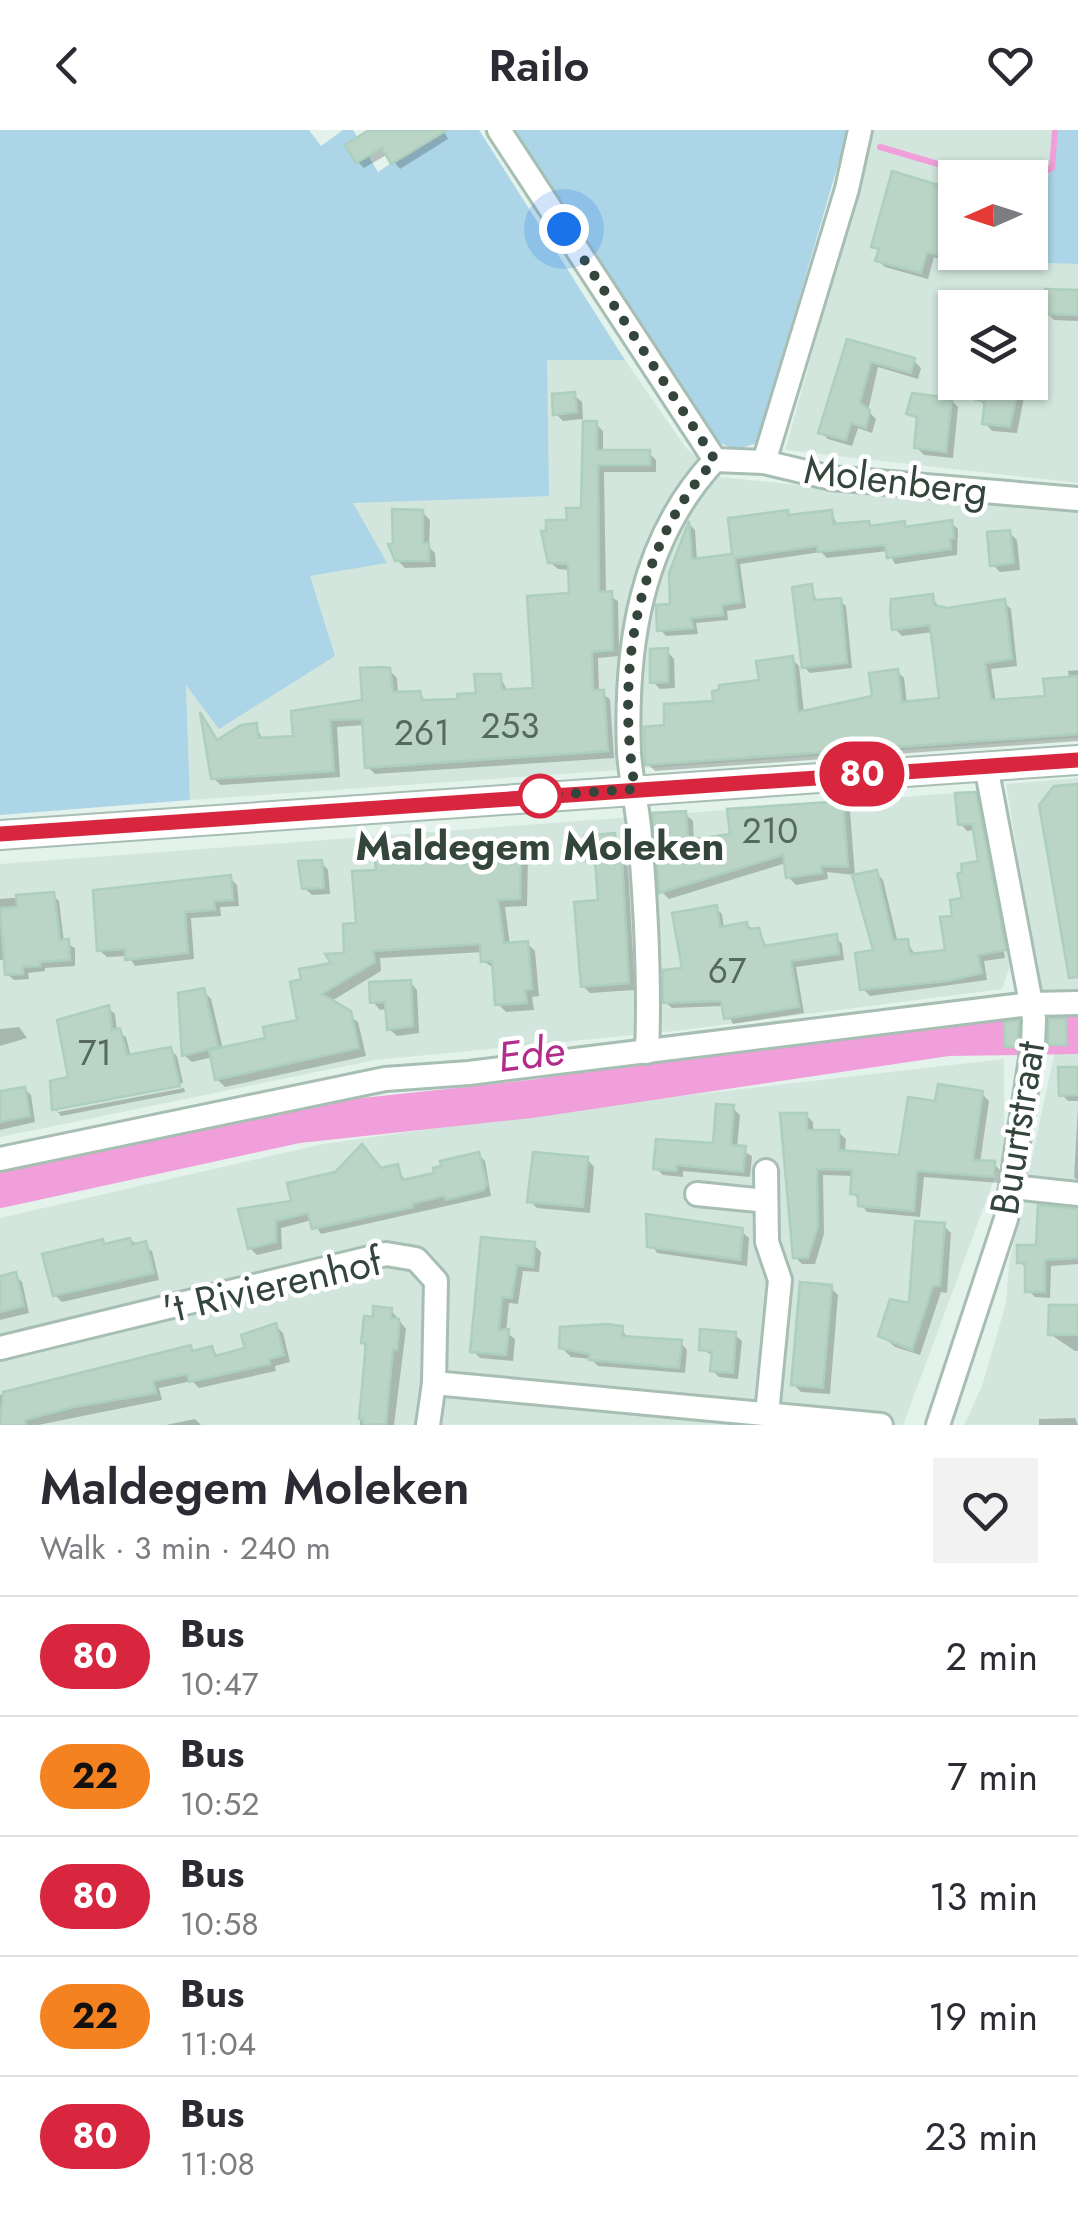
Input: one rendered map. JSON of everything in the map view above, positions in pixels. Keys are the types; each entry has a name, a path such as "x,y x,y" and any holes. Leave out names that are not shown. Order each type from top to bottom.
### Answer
{"street":[{"path":"500,130 715,460 692,485 664,533 640,600 630,740 649,1003 647,1052"},
{"path":"764,462 837,225 860,130"},
{"name":"Molenberg","path":"715,460 764,462 831,478 1078,499"},
{"path":"0,834 1078,760"},
{"name":"Buurtstraat","path":"938,1425 1006,1219 1034,1046 1032,1011 986,766"},
{"path":"0,1159 385,1079 1078,1004"},
{"path":"766,1171 767,1242 780,1280 766,1414"},
{"path":"1012,1187 1078,1194"},
{"path":"697,1194 766,1201"},
{"name":"'t Rivierenhof","path":"0,1348 386,1254 416,1259 436,1282 434,1383 428,1425"},
{"path":"434,1383 881,1425"}],"shaded area":[{"path":"0,130 309,130 321,146 343,130 353,130 378,172 440,130 479,130 625,360 547,360 549,496 353,503 387,563 310,576 335,656 219,729 186,685 190,800 0,815"},
{"path":"512,130 848,130 757,443 736,450 713,440"},
{"path":"870,130 1054,130 1048,177 1048,160 938,160 938,270 1048,270 1048,262 1078,264 1078,483 785,450 850,219"},
{"path":"1054,130 1078,130 1078,264 1048,263 1048,177"},
{"path":"547,359 625,360 686,448 720,477 1078,513 1078,738 190,800 186,683 309,576 386,563 352,503"},
{"path":"1078,778 1078,991 1040,990 1006,784"},
{"path":"983,791 1010,966 1002,989 675,1031 375,1060 0,1137 0,864"},
{"path":"1056,1046 1078,1046 1078,1425 964,1425 982,1386 1006,1303 1009,1264"},
{"path":"1004,1059 1004,1153 903,1425 0,1425 0,1218 323,1144 603,1105"}],"building":[{"path":"369,130 447,130 391,164 382,148 356,163 345,145"},
{"path":"892,171 938,185 938,255 927,252 921,273 875,261 879,249 871,247"},
{"path":"1045,289 1078,290 1078,315 1048,314 1048,290"},
{"path":"847,339 915,358 911,373 871,362 860,403 870,410 866,428 851,423 846,440 818,433"},
{"path":"575,392 577,412 553,415 552,394"},
{"path":"912,393 952,400 946,452 914,448 917,417 906,414"},
{"path":"976,400 1016,400 1010,427 982,424 985,401"},
{"path":"583,421 597,421 597,450 650,450 650,465 598,465 599,592 612,591 613,650 592,652 593,690 604,690 608,751 365,768 362,719 330,720 334,771 211,779 200,712 217,740 241,725 257,723 258,738 293,736 291,711 362,700 360,668 390,668 393,692 420,691 422,700 458,699 457,694 476,693 474,674 501,674 502,690 533,688 527,596 569,593 568,564 548,563 541,531 546,531 546,520 567,520 566,508 581,508"},
{"path":"392,509 423,510 423,543 429,543 429,561 395,561 388,544 393,544"},
{"path":"788,510 788,515 832,510 833,524 869,521 870,526 905,521 905,527 952,520 954,538 950,539 951,549 887,558 885,545 818,552 817,546 735,558 741,602 722,605 723,615 691,618 693,628 657,631 656,605 670,604 669,573 689,521 692,559 732,554 728,518"},
{"path":"1010,530 1014,563 990,566 987,532"},
{"path":"812,584 814,600 841,598 847,663 802,668 792,587"},
{"path":"933,594 934,605 947,608 1005,599 1012,659 985,663 991,700 1045,696 1043,679 1078,676 1078,734 645,765 644,727 664,725 664,704 713,701 712,691 719,690 719,685 759,680 756,661 793,656 798,712 872,696 869,673 898,669 902,702 939,698 930,625 892,630 890,611 891,599"},
{"path":"668,648 668,682 650,683 650,649"},
{"path":"1078,784 1078,977 1069,978 1039,805 1054,786"},
{"path":"976,792 1006,950 978,955 982,973 948,981 860,990 855,953 873,950 852,875 877,870 893,940 908,939 910,954 945,950 940,917 952,916 950,900 962,898 957,874 962,872 961,864 978,861 972,824 958,825 955,793"},
{"path":"843,801 848,867 821,866 822,873 786,878 783,855 659,893 652,813 686,811 688,840 730,834 727,809"},
{"path":"615,833 617,858 622,857 629,983 581,987 574,902 598,900 595,860 586,861 584,836"},
{"path":"521,846 520,899 498,900 504,943 528,941 532,989 525,990 527,1003 495,1005 492,961 481,962 480,944 373,951 375,962 322,994 351,1011 359,1048 215,1080 209,1050 265,1038 263,1027 297,1020 290,982 301,979 299,969 331,963 325,954 344,953 343,924 356,923 352,871 376,870 374,849 396,848 396,856"},
{"path":"322,860 324,888 302,889 298,861"},
{"path":"231,875 233,900 214,901 215,910 185,912 188,953 125,960 125,949 97,951 93,890"},
{"path":"54,892 60,940 69,939 70,960 40,962 40,966 23,967 23,974 5,975 0,908 17,907 16,895"},
{"path":"717,905 720,927 747,922 748,929 759,928 764,946 837,934 839,954 791,961 799,1007 724,1019 721,1001 663,1003 663,970 682,968 672,913"},
{"path":"411,980 413,1026 387,1030 385,1002 370,1003 369,982"},
{"path":"204,988 218,1047 182,1056 178,993"},
{"path":"109,1005 112,1030 120,1028 127,1055 171,1047 180,1086 52,1110 50,1081 68,1077 57,1020"},
{"path":"1066,1018 1067,1045 1048,1045 1049,1019"},
{"path":"1019,1020 1018,1047 1005,1047 1004,1022"},
{"path":"1058,1067 1078,1067 1078,1095 1059,1096"},
{"path":"938,1084 983,1091 973,1160 995,1161 994,1177 917,1171 914,1211 858,1206 858,1195 850,1194 852,1170 817,1169 818,1226 808,1258 793,1258 780,1113 807,1113 807,1130 839,1130 839,1150 899,1155 908,1097 935,1101"},
{"path":"25,1087 30,1116 0,1122 0,1091"},
{"path":"716,1104 734,1105 731,1145 746,1146 743,1172 677,1165 676,1171 653,1169 656,1139 713,1143"},
{"path":"362,1144 381,1168 398,1164 402,1180 434,1173 433,1168 441,1166 440,1161 479,1152 487,1184 484,1190 446,1200 444,1196 412,1204 413,1207 312,1229 308,1213 276,1221 276,1242 248,1249 238,1209 291,1201 287,1183 335,1172"},
{"path":"533,1152 588,1157 583,1207 527,1202"},
{"path":"1038,1205 1078,1209 1078,1258 1045,1260 1045,1292 1025,1292 1025,1263 1017,1263 1017,1245 1036,1245"},
{"path":"646,1214 743,1228 740,1260 647,1247"},
{"path":"915,1221 945,1223 940,1286 933,1286 912,1350 878,1336 890,1299 909,1303"},
{"path":"481,1237 535,1242 533,1267 517,1265 512,1298 502,1297 499,1330 509,1329 506,1355 470,1352"},
{"path":"130,1238 132,1245 146,1241 154,1273 53,1296 42,1254 103,1239 104,1244"},
{"path":"16,1272 24,1306 0,1312 0,1276"},
{"path":"800,1282 832,1285 823,1388 791,1385"},
{"path":"1049,1305 1078,1305 1078,1335 1048,1335"},
{"path":"373,1306 392,1308 391,1318 399,1319 399,1329 397,1350 393,1349 386,1424 363,1425 363,1419 359,1419 366,1344 361,1343 364,1316 373,1317"},
{"path":"276,1323 284,1355 269,1359 270,1364 189,1382 187,1374 153,1381 156,1393 74,1407 25,1420 26,1425 0,1425 3,1392 191,1345 192,1351 212,1346 215,1356 245,1348 241,1335"},
{"path":"623,1326 622,1336 682,1340 679,1368 589,1360 589,1354 559,1348 560,1327"},
{"path":"700,1329 736,1332 733,1373 710,1371 712,1351 699,1350"}],"waterway":[{"path":"1048,170 1052,168 1055,130"},
{"path":"880,147 938,164"},
{"name":"Ede","path":"0,1189 298,1124 531,1099 948,1037 1078,1035"}],"bus line":[{"name":"80","path":"0,834 1078,760"}],"place":[{"name":"Maldegem Moleken","path":"540,796"}],"route":[{"path":"540,796 635,789 630,756 636,615 647,572 664,533 692,485 715,460 564,229"}]}
